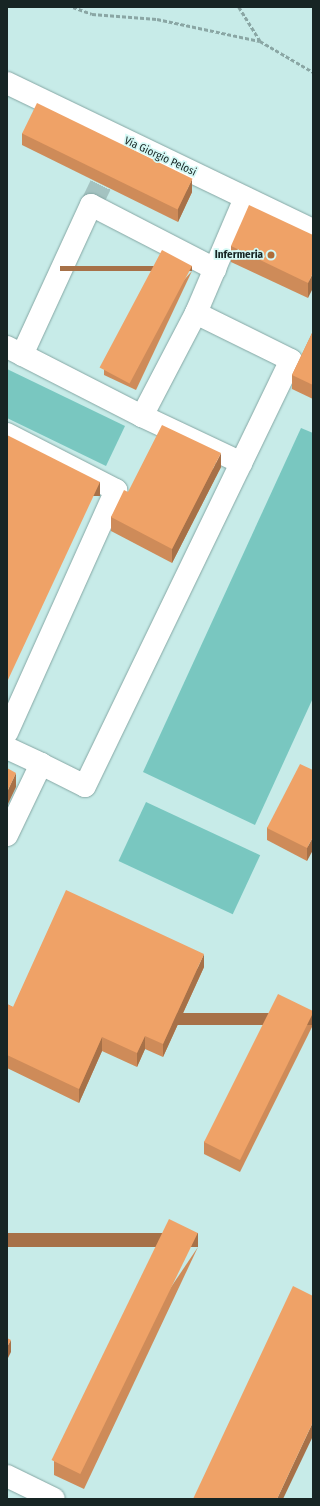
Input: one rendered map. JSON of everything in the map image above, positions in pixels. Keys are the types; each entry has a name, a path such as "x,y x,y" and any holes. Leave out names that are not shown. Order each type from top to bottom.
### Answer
{"lane":[{"name":"Via Giorgio Pelosi","path":"7,83 313,230"},
{"path":"142,416 198,309 245,198"},
{"path":"215,269 91,205 15,351 142,416 242,463"},
{"path":"7,748 85,786 291,360 196,313 198,309"},
{"path":"7,434 116,490 8,728"},
{"path":"7,835 41,764"},
{"path":"7,1476 54,1499"}],"path":[{"path":"73,7 92,14 157,19 260,41 313,72"},
{"path":"239,7 260,41"}],"shaded area":[{"path":"7,369 125,426 106,466 7,418"},
{"path":"301,428 313,433 313,698 255,825 143,772"},
{"path":"146,802 260,855 233,914 119,861"}],"building":[{"path":"37,103 192,179 178,209 22,134"},
{"name":"Infermeria","path":"249,205 313,235 313,273 308,283 231,246"},
{"path":"162,250 192,266 130,383 100,367"},
{"path":"313,331 313,385 292,375"},
{"path":"162,425 221,453 172,549 111,517 124,490 128,492"},
{"path":"7,435 100,482 7,682"},
{"path":"300,764 313,770 313,837 307,848 267,828"},
{"path":"7,768 16,773 7,792"},
{"path":"66,890 204,954 163,1044 145,1036 137,1053 102,1037 79,1089 7,1055 7,1004 13,1007"},
{"path":"278,994 313,1011 313,1013 240,1160 204,1142"},
{"path":"169,1219 198,1233 80,1474 52,1460"},
{"path":"293,1286 313,1296 313,1422 277,1499 193,1499"},
{"path":"7,1338 11,1340 7,1347"}],"tunnel":[{"path":"91,205 114,157"}],"place":[{"name":"Infermeria","path":"271,255"}]}
